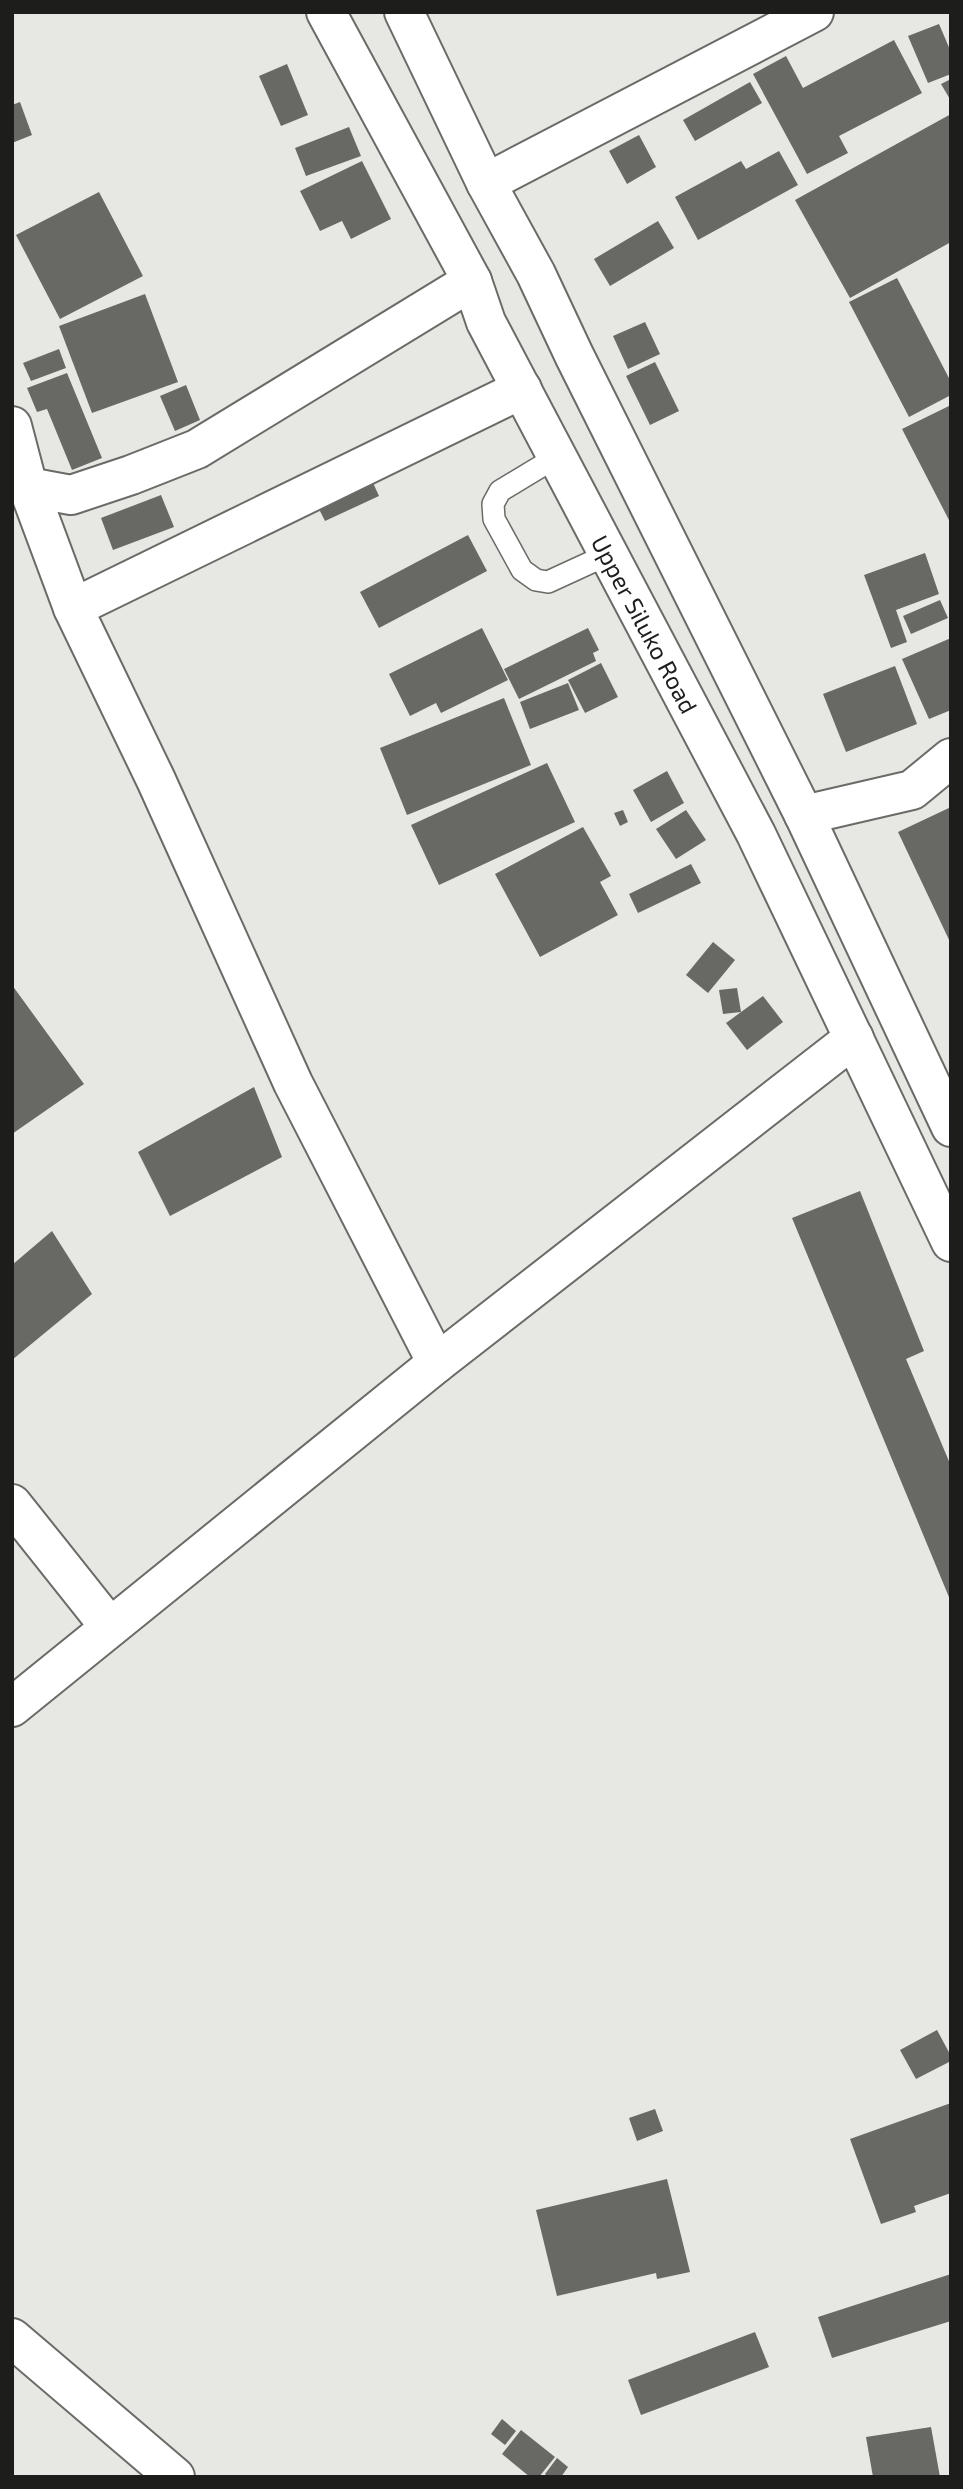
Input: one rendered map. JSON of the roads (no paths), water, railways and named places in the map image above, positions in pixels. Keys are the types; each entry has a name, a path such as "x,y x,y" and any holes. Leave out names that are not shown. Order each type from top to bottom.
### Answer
{"street":[{"path":"404,12 486,183 536,274 947,1109"},
{"path":"486,183 814,12"},
{"name":"Upper Siluko Road","path":"333,14 472,281 486,322 756,834 951,1242"},
{"path":"28,487 71,495 197,449 472,281"},
{"path":"73,608 522,389"},
{"path":"12,426 28,487 73,608 156,780 293,1083 437,1363"},
{"path":"804,815 912,790 951,758"},
{"path":"12,1707 437,1363 854,1038"},
{"path":"12,1504 109,1626"},
{"path":"12,2338 175,2477"}],"lane":[{"path":"558,456 500,491 493,504 494,519 522,570 536,580 548,582 609,554"}]}
